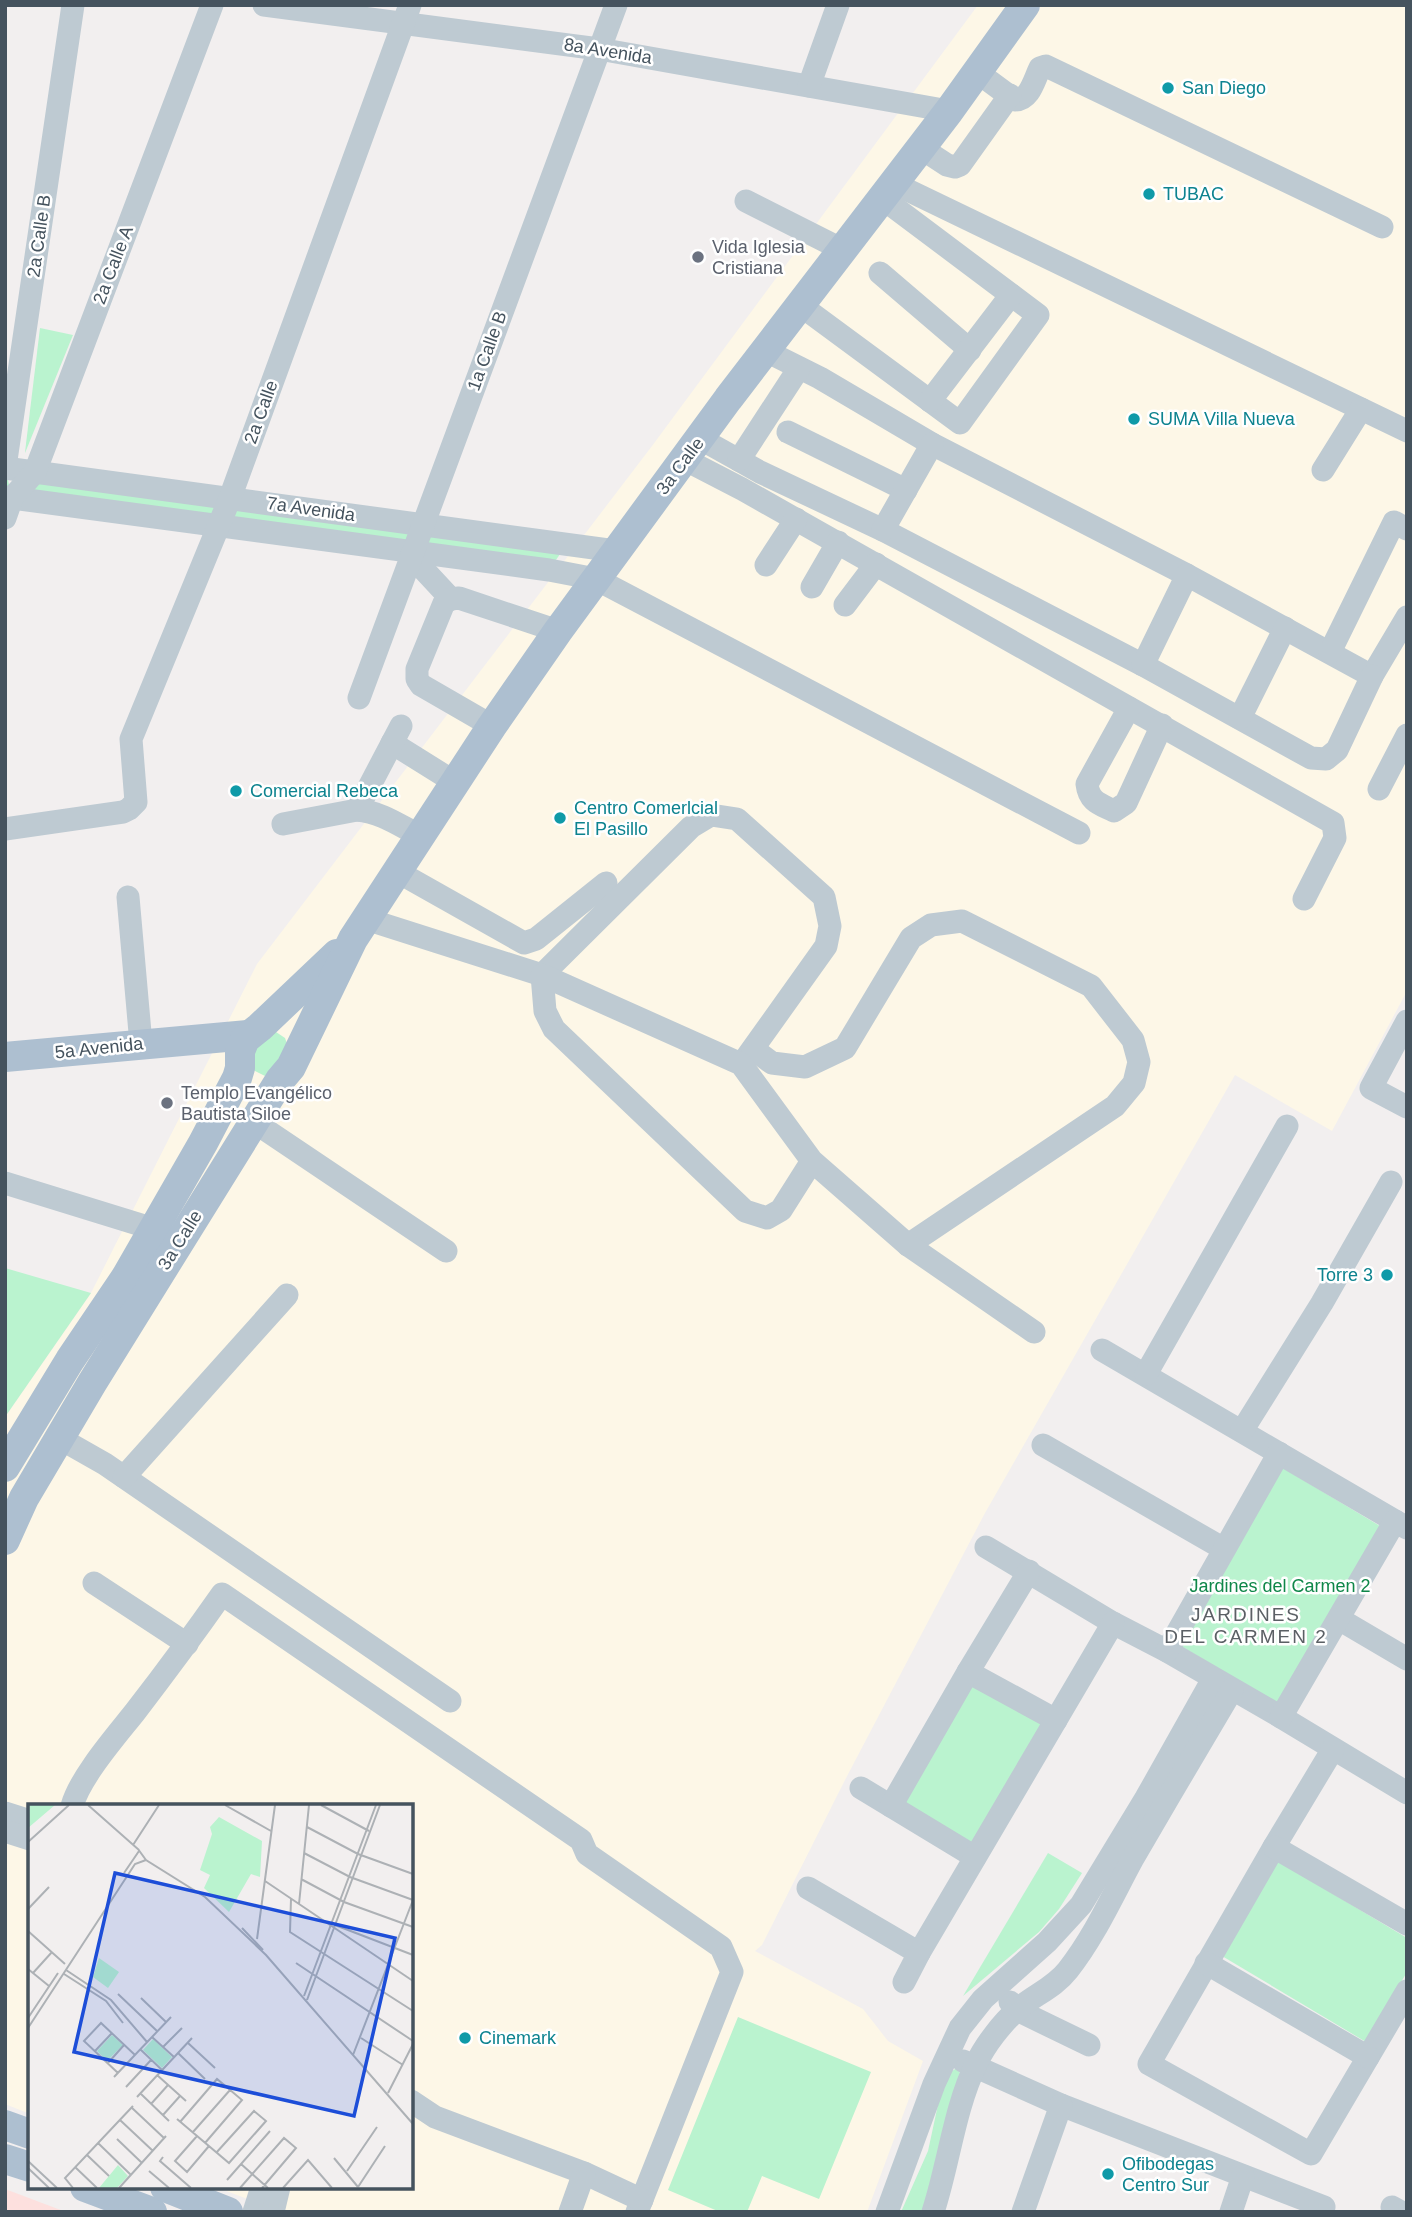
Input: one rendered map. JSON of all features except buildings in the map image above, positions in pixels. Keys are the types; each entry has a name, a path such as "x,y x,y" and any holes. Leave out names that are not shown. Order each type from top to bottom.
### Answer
{"main road":[{"name":"3a Calle","path":"5,1540 24,1498 179,1240 280,1080 292,1067 359,929 492,726 558,631 692,449 949,110 1025,5"},
{"name":"3a Calle","path":"5,1467 154,1229 229,1094 240,1068 242,1044 359,929"},
{"path":"254,1031 277,1026 287,1032 293,1041 294,1059"},
{"name":"5a Avenida","path":"5,1057 254,1031"},
{"path":"192,1039 214,1046 224,1054 231,1070 229,1094"},
{"path":"5,2125 28,2133"},
{"path":"5,2158 28,2166"},
{"path":"90,2189 152,2212"},
{"path":"170,2189 228,2212"}],"street":[{"name":"2a Calle B","path":"7,504 5,468 73,5"},
{"name":"2a Calle A","path":"7,504 35,472 212,5"},
{"name":"8a Avenida","path":"264,5 407,14 949,110"},
{"name":"1a Calle B","path":"359,698 617,5"},
{"path":"809,86 838,5"},
{"name":"2a Calle","path":"5,829 123,812 136,802 131,739 230,498 407,14"},
{"path":"977,72 1015,100 1021,100 1026,97 1040,68 1046,66 1382,227"},
{"path":"920,148 947,165 960,165 1010,95"},
{"path":"800,305 960,423 1038,315 888,191"},
{"path":"888,191 1407,431"},
{"path":"746,201 843,250"},
{"path":"880,274 970,350"},
{"path":"930,401 1011,295"},
{"path":"765,351 932,444 1187,575 1372,676"},
{"path":"739,460 799,368"},
{"path":"1323,470 1360,409"},
{"path":"788,432 906,490"},
{"path":"883,530 932,444"},
{"path":"692,449 739,460 883,530 1143,665 1311,758 1326,759 1337,750 1372,676 1407,617"},
{"path":"692,449 796,519 1333,823 1335,838 1304,899"},
{"name":"7a Avenida","path":"5,468 617,551"},
{"name":"7a Avenida","path":"7,504 218,526 412,554 549,570 596,579 1079,833"},
{"path":"766,565 796,519"},
{"path":"1330,652 1394,522 1407,529"},
{"path":"812,587 838,542"},
{"path":"412,554 451,599"},
{"path":"845,605 876,564"},
{"path":"1143,665 1187,575"},
{"path":"492,726 421,685 417,679 417,669 444,603 459,598 558,631"},
{"path":"1240,718 1285,628"},
{"path":"1129,708 1087,785 1092,801 1114,811 1126,803 1162,725"},
{"path":"357,810 397,735 456,783"},
{"path":"1379,789 1407,735"},
{"path":"283,824 357,810 377,813 420,836"},
{"path":"747,1057 826,946 830,926 824,897 737,819 711,815 691,827 542,975 545,1011 554,1029 745,1211 767,1218 781,1210 811,1161"},
{"path":"398,872 524,943 537,939 606,883"},
{"path":"128,897 141,1044"},
{"path":"359,929 542,975 747,1057 805,1067 845,1048 911,938 931,925 961,921 1091,986 1133,1040 1139,1062 1134,1083 1115,1106 908,1245"},
{"path":"1407,1021 1371,1088 1407,1107"},
{"path":"747,1057 811,1161 908,1245 1034,1332"},
{"path":"254,1122 446,1251"},
{"path":"1146,1374 1287,1126"},
{"path":"1242,1431 1322,1303 1391,1182"},
{"path":"5,1183 154,1229"},
{"path":"124,1477 286,1295"},
{"path":"1102,1350 1401,1524 1339,1619 1281,1717"},
{"path":"61,1439 124,1477 450,1701"},
{"path":"1043,1445 1224,1549"},
{"path":"1167,1651 1279,1453"},
{"path":"986,1547 1407,1793"},
{"path":"891,1806 1029,1571"},
{"path":"94,1583 187,1644"},
{"path":"72,1804 74,1797 102,1753 187,1644 222,1594 581,1840 587,1854 721,1947 732,1972 629,2203 584,2173 435,2117 413,2102"},
{"path":"1339,1619 1407,1659"},
{"path":"904,1982 1113,1623"},
{"path":"968,1672 1056,1720"},
{"path":"933,2212 966,2087 975,2066 991,2040 1017,2010 1049,1989 1067,1973 1090,1912 1222,1685"},
{"path":"1333,1749 1149,2064 1311,2154 1407,1991"},
{"path":"860,1788 975,1857"},
{"path":"5,1813 28,1820"},
{"path":"5,1830 28,1838"},
{"path":"1274,1847 1407,1924"},
{"path":"808,1888 919,1953"},
{"path":"887,2212 934,2084 960,2028 996,1987 1047,1942 1090,1912"},
{"path":"1206,1963 1368,2057"},
{"path":"996,1987 1017,2010 1089,2045"},
{"path":"947,2054 1061,2105 1324,2207"},
{"path":"1023,2212 1061,2105"},
{"path":"570,2212 584,2173"},
{"path":"1231,2212 1243,2176"},
{"path":"254,2212 261,2189"},
{"path":"273,2212 279,2189"}],"shaded area":[{"path":"978,5 1407,5 1407,991 1332,1131 1235,1075 985,1513 762,1945 755,1951 863,2009 888,2041 923,2061 867,2212 282,2212 221,2189 413,2189 413,1804 28,1804 28,2113 5,2104 5,1417 91,1293 257,964 652,446"},
{"path":"5,2189 66,2212 5,2212"}],"green space":[{"path":"40,328 73,335 25,453 25,452"},
{"path":"5,468 12,497 35,472 567,544 549,570 5,497"},
{"path":"273,1030 285,1038 290,1052 265,1076 251,1069 245,1048"},
{"path":"5,1268 91,1293 5,1417"},
{"name":"Jardines del Carmen 2","path":"1283,1468 1380,1526 1277,1703 1179,1645"},
{"path":"972,1681 1044,1724 973,1844 901,1801"},
{"path":"1048,1853 1082,1873 1059,1909 1039,1932 963,1996"},
{"path":"1278,1861 1407,1938 1407,1972 1366,2042 1222,1956"},
{"path":"738,2017 871,2072 819,2199 762,2176 747,2212 720,2212 668,2190"},
{"path":"955,2069 960,2073 922,2212 901,2212 928,2151 939,2100 951,2072"}],"place":[{"name":"San Diego","path":"1168,88"},
{"name":"TUBAC","path":"1149,194"},
{"name":"Vida Iglesia Cristiana","path":"698,257"},
{"name":"SUMA Villa Nueva","path":"1134,419"},
{"name":"Comercial Rebeca","path":"236,791"},
{"name":"Centro Comerlcial El Pasillo","path":"560,818"},
{"name":"Templo Evangélico Bautista Siloe","path":"167,1103"},
{"name":"Torre 3","path":"1387,1275"},
{"name":"Cinemark","path":"465,2038"},
{"name":"Ofibodegas Centro Sur","path":"1108,2174"}],"district":[{"name":"JARDINES DEL CARMEN 2","path":"1246,1625"}]}
